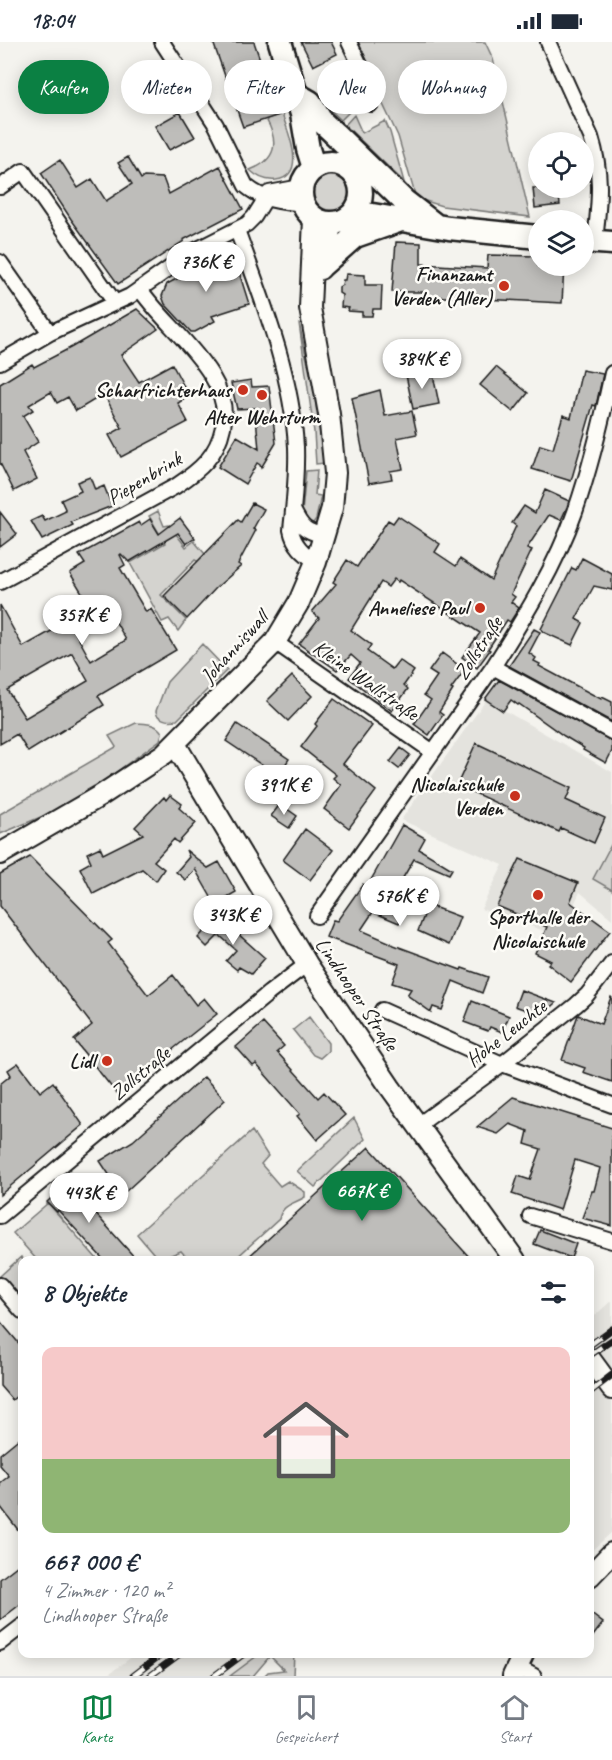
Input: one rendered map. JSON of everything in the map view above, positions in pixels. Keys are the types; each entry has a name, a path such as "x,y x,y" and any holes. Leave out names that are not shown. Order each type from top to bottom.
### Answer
{"main road":[{"path":"280,42 286,60"},
{"path":"305,103 310,102 321,121 404,201 435,225"},
{"path":"301,114 308,148 322,166"},
{"path":"342,165 352,171 358,181 358,202 347,219 313,208 307,174 322,166 342,165"},
{"path":"358,202 405,221 528,236"},
{"name":"Johanniswall","path":"310,297 321,266 313,208"},
{"name":"Johanniswall","path":"0,854 136,774 175,744 275,642 299,602 324,537 332,508 335,473 329,414 311,320 313,208"},
{"path":"321,266 355,236 405,221"},
{"name":"Lindhooper Straße","path":"175,744 307,964 417,1126 512,1256"},
{"path":"594,1364 612,1389"},
{"path":"594,1572 612,1553"}],"street":[{"path":"162,42 216,125 246,186 266,197"},
{"path":"349,42 358,60"},
{"path":"548,42 591,136 606,203 597,242"},
{"path":"0,187 22,171 116,303"},
{"path":"0,362 50,333 116,303 140,289 194,250 251,222 266,197 272,192 313,208"},
{"path":"237,230 264,303 287,386 296,449 292,537 304,554 316,562"},
{"path":"0,262 50,333"},
{"name":"Piepenbrink","path":"0,582 176,486 199,471 220,442 224,421 219,388 197,356 140,289"},
{"name":"Zollstraße","path":"317,916 493,667 546,577 574,513 600,430 612,373"},
{"path":"293,510 301,526 324,537"},
{"name":"Kleine Wallstraße","path":"275,642 433,752"},
{"path":"493,667 612,732"},
{"name":"Hohe Leuchte","path":"417,1126 502,1064 576,1005 612,963"},
{"name":"Zollstraße","path":"0,1216 307,964"},
{"path":"382,1010 502,1064 612,1105"},
{"path":"530,1216 612,1241"},
{"path":"0,1285 18,1306"},
{"path":"0,1643 18,1629"}],"shaded area":[{"path":"485,42 493,60 398,60 398,114 506,114 528,217 442,206 416,198 398,136 386,111 386,60 362,60 354,43"},
{"path":"282,114 293,152 294,162 291,171 286,177 276,180 259,177 250,170 266,161 273,149 273,135 266,119"},
{"path":"335,114 347,114 341,120"},
{"path":"354,115 362,133 385,121 404,182 345,125"},
{"path":"333,172 348,179 355,194 348,209 333,216 318,209 311,194 318,179"},
{"path":"299,323 314,392 324,463 316,464 314,432"},
{"path":"317,470 315,495 321,496 313,523 306,520 302,513 306,471"},
{"path":"158,511 164,526 169,525 186,547 194,541 205,554 199,562 195,560 161,595 186,620 178,631 169,619 162,622 130,563 165,543 149,516"},
{"path":"202,644 227,670 177,720 162,718 157,715 156,711 167,682"},
{"name":"Nicolaischule Verden","path":"486,700 612,772 612,919 580,892 559,936 481,909 503,865 401,820"},
{"path":"136,723 157,727 162,733 160,740 97,786 48,814 0,834 0,814 116,747 109,736"},
{"path":"612,843 612,890 593,879"},
{"path":"309,1017 328,1043 328,1051 320,1058 313,1055 293,1030"},
{"path":"354,1118 365,1139 315,1187 297,1171"},
{"path":"252,1131 268,1156 261,1164 280,1186 288,1181 305,1192 305,1197 286,1207 279,1219 238,1256 185,1256 181,1251 169,1256 156,1256 137,1234"},
{"path":"48,1203 94,1256 33,1256 13,1233"},
{"path":"18,1260 18,1296 0,1276"},
{"path":"612,1300 612,1532 594,1548 594,1316"},
{"path":"130,1658 254,1658 230,1676 106,1676"},
{"path":"254,1658 268,1658 253,1676 230,1676"},
{"path":"272,1658 294,1658 293,1676 264,1676 268,1672 284,1670"}],"building":[{"path":"213,42 254,42 260,60 224,60 224,73"},
{"path":"301,42 331,42 337,54 325,60 317,60 317,64 313,66"},
{"path":"176,114 181,114 195,137 169,150 155,126"},
{"path":"238,114 279,114 279,115 243,127"},
{"path":"128,157 141,179 144,177 163,178 169,194 220,166 243,209 183,240 118,284 41,173 60,160 78,188 92,179 106,201 132,184 118,163"},
{"path":"534,198 559,198 560,205 535,208"},
{"path":"396,242 421,243 421,264 487,268 488,255 528,256 528,276 563,276 562,303 426,296 426,292 392,292"},
{"path":"233,253 249,304 212,316 215,321 191,332 165,304 162,296 167,284 210,261"},
{"path":"346,274 365,275 365,285 382,285 381,309 373,309 372,316 362,316 362,312 348,311 349,308 341,307 342,295 339,293 339,287 345,280"},
{"path":"137,309 158,329 121,355 139,382 172,364 189,396 178,403 188,422 121,457 109,435 122,428 104,394 76,411 68,397 57,403 51,392 29,405 33,410 23,416 38,442 23,452 37,479 14,491 0,463 0,384 32,364 34,367"},
{"path":"496,367 528,393 513,412 480,385"},
{"path":"432,370 439,404 413,409 406,375"},
{"path":"582,370 603,374 596,406 593,405 571,481 532,469 540,445 553,449 563,415 571,418"},
{"path":"251,380 252,387 269,386 276,443 261,468 257,463 245,484 218,467 237,436 259,449 255,408 237,409 231,383"},
{"path":"380,390 385,416 412,411 417,434 397,438 403,469 390,471 392,479 369,483 352,398"},
{"path":"90,477 95,490 104,486 112,506 71,522 73,525 42,540 31,521 42,516 45,521 66,511 61,500 81,491 77,482"},
{"path":"545,490 569,501 567,507 561,520 549,515 527,548 532,550 511,594 515,597 511,602 519,608 510,622 507,620 477,668 462,657 480,633 399,580 398,582 394,579 388,587 381,582 351,630 371,645 367,651 392,669 399,660 414,671 404,685 408,689 392,711 349,678 360,663 351,655 337,670 299,644 319,618 312,612 336,584 333,582 347,560 357,567 388,520 393,523 398,516 440,544 435,552 456,566 460,559 491,580 516,526 512,523 524,506 535,513"},
{"path":"252,503 264,509 238,564 241,566 217,587 187,619 164,596 238,520 241,522"},
{"path":"0,512 17,534 0,547"},
{"path":"180,518 195,538 186,544 178,533 129,562 121,554 125,565 120,568 146,612 151,609 176,650 98,696 104,705 28,752 17,734 0,744 0,605 23,647 69,621 91,661 126,640 102,598 90,606 70,573 85,564 79,555 139,522 141,525 150,519 159,534","holes":["72,653 88,681 25,718 7,690"]},
{"path":"582,558 612,574 612,590 594,586 576,619 583,623 572,645 541,629 572,568 576,570"},
{"path":"534,629 540,632 529,653 536,658 534,661 540,664 539,666 601,699 602,697 612,702 612,722 509,666"},
{"path":"442,653 465,670 451,689 453,690 439,712 443,715 429,735 414,724 431,700 424,695 437,676 429,671"},
{"path":"292,676 312,696 288,721 267,701"},
{"path":"499,680 612,741 612,751 606,763 583,750 584,748 519,704 511,700 503,711 485,699"},
{"path":"334,699 372,726 343,764 376,791 349,828 324,809 341,785 333,778 336,775 301,747"},
{"path":"237,724 289,759 278,776 226,741"},
{"path":"476,743 571,788 566,800 605,818 594,843 561,828 559,832 457,785"},
{"path":"401,748 410,755 399,769 390,762"},
{"path":"170,795 182,804 179,808 196,823 178,843 174,839 154,861 164,869 156,881 142,869 93,894 80,868 91,862 87,853 100,847 103,854 143,834 135,827 164,797 166,800"},
{"path":"280,804 297,816 289,828 271,816"},
{"path":"402,825 425,838 419,849 452,869 449,874 414,859 393,895 408,901 399,923 373,912 361,930 391,944 461,970 462,968 488,977 482,993 453,981 442,1010 433,1007 431,1012 407,995 411,989 392,983 399,964 326,937 333,920 337,921 363,884 367,887"},
{"path":"305,829 333,850 310,880 283,860"},
{"path":"186,850 208,868 219,862 236,892 215,904 195,869 186,880 176,872 189,857"},
{"path":"30,857 112,940 108,943 148,995 173,975 196,1005 204,998 217,1014 117,1094 74,1040 92,1025 0,906 0,874"},
{"path":"520,859 578,883 570,902 610,931 571,982 548,964 551,961 535,953 547,927 497,906"},
{"path":"428,905 460,917 449,945 418,931"},
{"path":"218,916 265,958 251,974 239,967 237,970 226,961 236,950 219,935 207,947 198,938"},
{"path":"521,990 556,1003 542,1016 515,1006"},
{"path":"611,997 612,1082 583,1072 585,1068 562,1060 578,1015 601,1024"},
{"path":"472,1001 509,1016 502,1032 490,1027 488,1031 464,1022"},
{"path":"263,1023 284,1046 277,1052 318,1098 324,1092 345,1115 317,1140 297,1116 300,1114 256,1064 253,1066 236,1047"},
{"path":"18,1063 40,1092 53,1082 83,1125 0,1195 0,1084 11,1075 8,1070"},
{"path":"204,1077 225,1100 125,1192 100,1161 133,1141"},
{"path":"513,1097 612,1128 612,1226 582,1218 592,1191 594,1191 600,1168 575,1160 560,1210 512,1194 518,1176 530,1180 541,1149 525,1144 528,1131 510,1124 498,1134 477,1127"},
{"path":"369,1147 468,1256 249,1256"},
{"path":"70,1181 79,1191 77,1193 133,1256 100,1256 58,1210 57,1212 47,1202"},
{"path":"540,1230 576,1244 572,1256 566,1256 534,1244"},
{"path":"0,1321 18,1342 18,1395 12,1400 0,1386"},
{"path":"18,1439 18,1530 0,1506 0,1483 9,1476 0,1465 0,1454"},
{"path":"18,1565 18,1606 0,1620 0,1579"},
{"path":"594,1616 603,1623 594,1635"}],"railway":[{"path":"594,1342 612,1329"},
{"path":"594,1352 612,1340"},
{"path":"594,1389 612,1375"},
{"path":"133,1676 156,1658"},
{"path":"150,1676 174,1658"},
{"path":"214,1676 238,1658"}],"place":[{"name":"Finanzamt Verden (Aller)","path":"504,286"},
{"name":"Scharfrichterhaus","path":"243,390"},
{"name":"Alter Wehrturm","path":"262,395"},
{"name":"Anneliese Paul","path":"480,608"},
{"name":"Nicolaischule Verden","path":"515,796"},
{"name":"Sporthalle der Nicolaischule","path":"538,895"},
{"name":"Lidl","path":"107,1061"}]}
